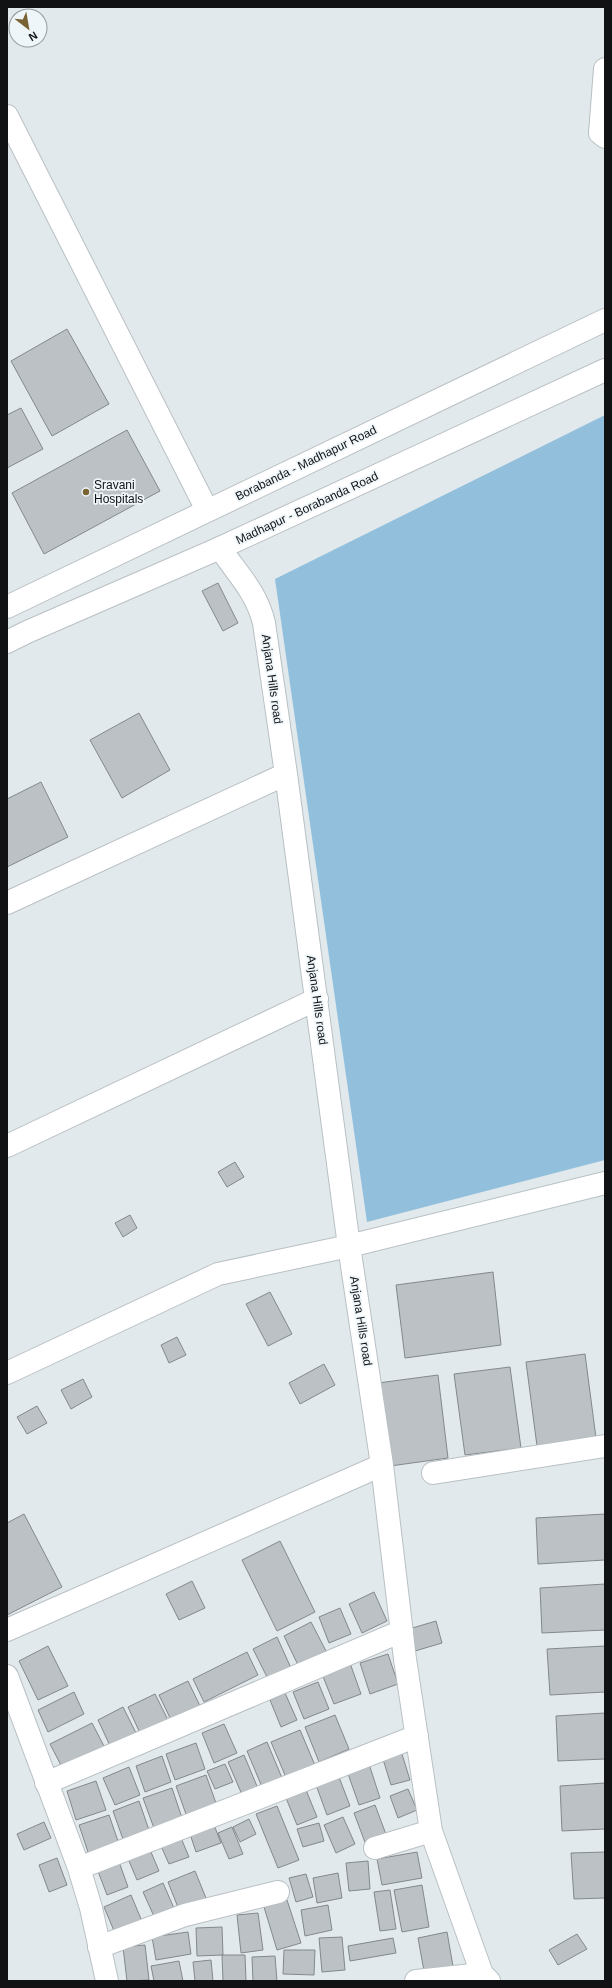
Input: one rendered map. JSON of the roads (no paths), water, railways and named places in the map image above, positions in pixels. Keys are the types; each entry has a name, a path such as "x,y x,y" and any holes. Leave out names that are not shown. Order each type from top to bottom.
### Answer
{"street":[{"path":"605,69 600,133 605,137"},
{"path":"7,116 207,510"},
{"name":"Borabanda - Madhapur Road","path":"9,602 207,510 605,320"},
{"name":"Madhapur - Borabanda Road","path":"7,642 220,548 605,370"},
{"name":"Anjana Hills road","path":"220,548 237,574 252,590 260,605 264,623 317,999 349,1246 382,1464 402,1631 431,1831 485,1978"},
{"path":"7,903 286,774"},
{"path":"7,1146 317,999"},
{"path":"7,1373 218,1274 349,1246 605,1183"},
{"path":"433,1473 605,1446"},
{"path":"7,1630 382,1464"},
{"path":"46,1783 402,1631"},
{"path":"7,1676 79,1868 91,1908 107,1981"},
{"path":"79,1868 417,1736"},
{"path":"375,1848 431,1831"},
{"path":"99,1947 185,1915 278,1892"},
{"path":"416,1981 485,1978"}],"place":[{"name":"Sravani Hospitals","path":"86,492"}]}
